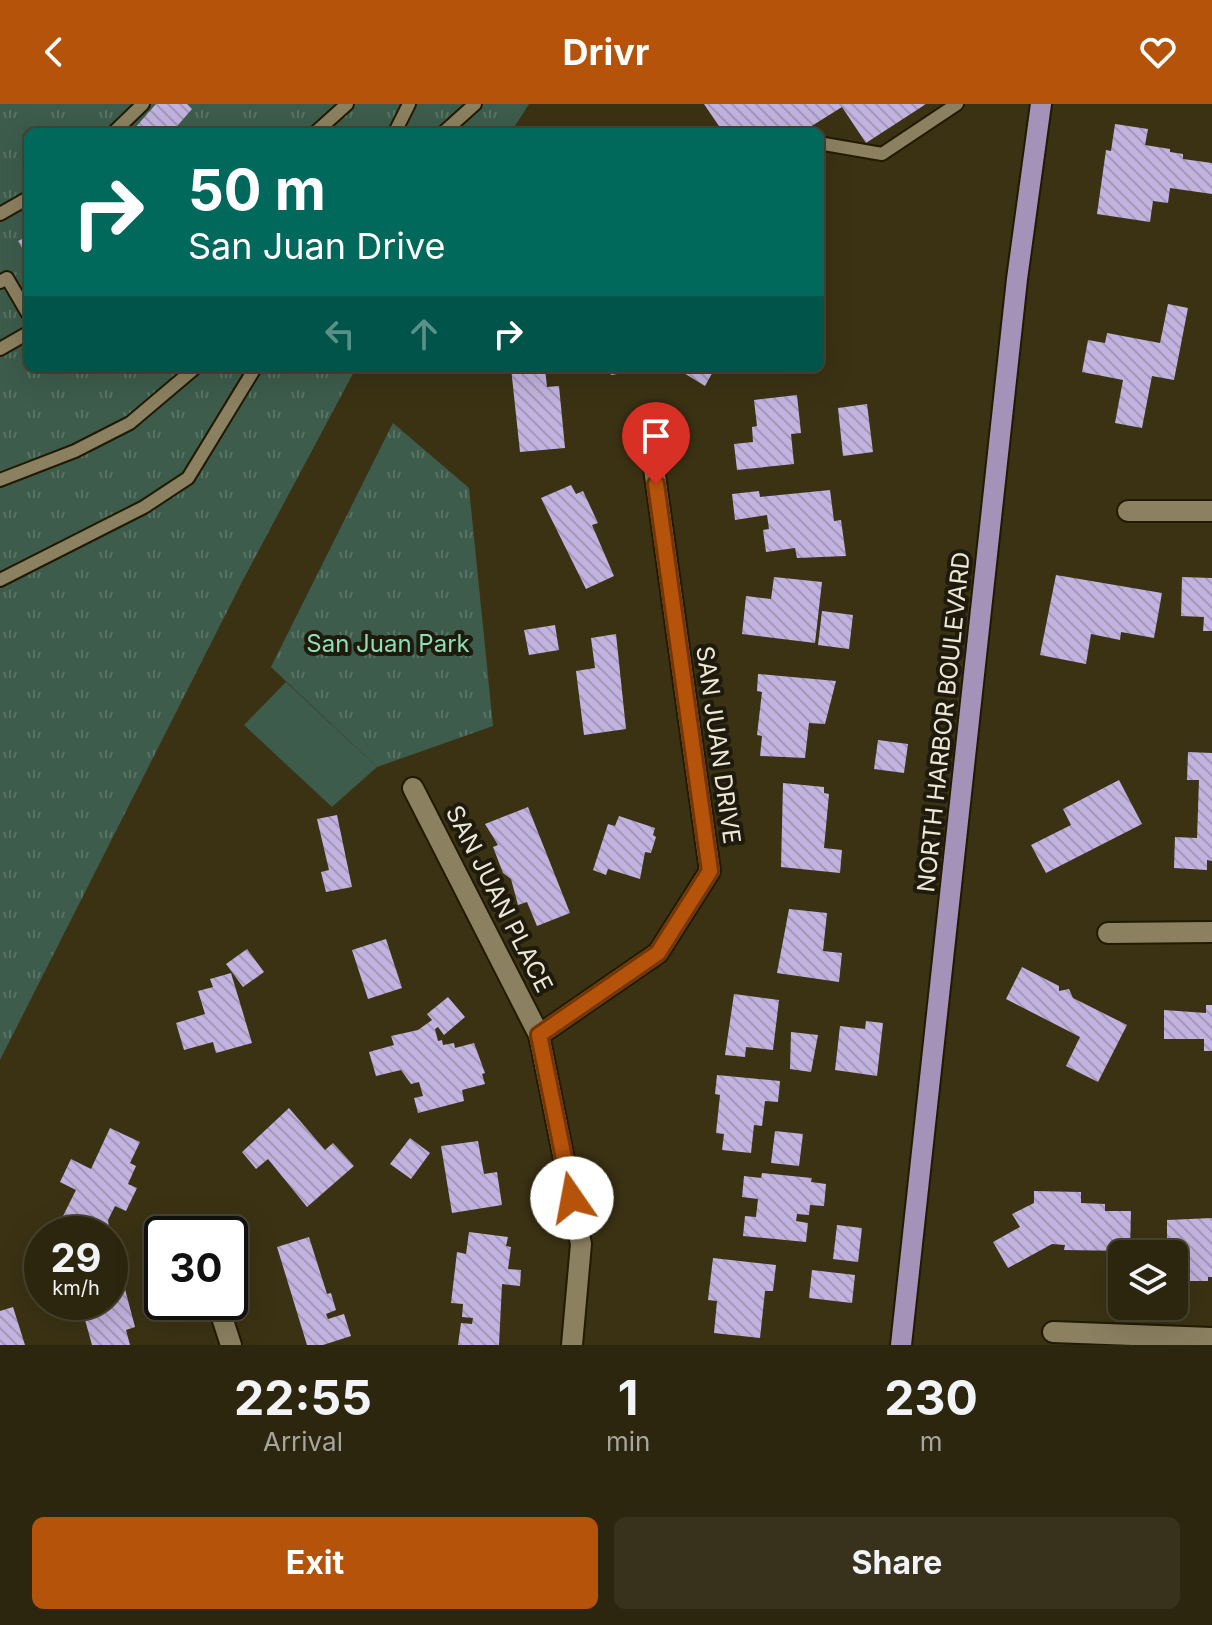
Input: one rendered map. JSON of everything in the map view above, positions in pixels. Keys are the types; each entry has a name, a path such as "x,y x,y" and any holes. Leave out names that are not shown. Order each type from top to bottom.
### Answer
{"main road":[{"name":"NORTH HARBOR BOULEVARD","path":"901,1345 1036,105"}],"street":[{"name":"SAN JUAN DRIVE","path":"539,1035 658,953 710,871 652,454"},
{"path":"1128,511 1212,511"},
{"name":"SAN JUAN PLACE","path":"413,788 539,1035"},
{"path":"1108,933 1212,932"},
{"path":"539,1035 581,1244 572,1345"},
{"path":"223,1320 231,1345"},
{"path":"1053,1332 1212,1338"}],"lane":[{"path":"118,128 143,104"},
{"path":"320,128 347,104"},
{"path":"397,128 409,104"},
{"path":"448,128 475,104"},
{"path":"824,144 882,154 957,104"},
{"path":"0,214 24,200"},
{"path":"0,265 4,280 24,308"},
{"path":"0,349 24,335"},
{"path":"0,480 75,451 130,423 190,372"},
{"path":"0,580 144,507 188,478 253,372"}],"green space":[{"path":"0,104 529,104 514,128 24,128 24,372 354,372 244,578 0,1060"},
{"name":"San Juan Park","path":"393,423 469,488 493,726 377,767 271,667"},
{"path":"286,682 377,767 332,807 244,725"}],"building":[{"path":"156,104 187,104 192,109 175,128 135,128"},
{"path":"704,104 926,104 866,143 842,107 808,128 720,128"},
{"path":"1115,124 1148,129 1145,145 1170,149 1170,152 1183,154 1183,159 1212,163 1212,194 1170,188 1168,203 1153,201 1150,222 1097,214 1106,150 1111,151"},
{"path":"1168,304 1188,308 1174,380 1152,376 1142,428 1115,423 1123,380 1082,372 1088,340 1105,343 1107,333 1160,343"},
{"path":"511,372 545,372 547,387 559,386 565,448 520,452"},
{"path":"682,372 713,372 705,386"},
{"path":"797,395 801,433 791,434 794,464 737,470 734,444 753,442 752,427 757,426 754,400"},
{"path":"867,404 873,452 843,456 838,408"},
{"path":"571,485 576,494 583,491 598,523 592,525 614,576 586,589 541,498"},
{"path":"830,490 834,521 841,520 846,556 797,558 795,548 766,552 763,530 769,529 767,515 735,520 732,494 759,491 760,497"},
{"path":"1056,575 1162,593 1154,638 1121,632 1120,640 1091,634 1086,664 1040,655"},
{"path":"774,577 822,582 815,643 742,634 746,596 771,599"},
{"path":"1182,577 1212,578 1212,631 1203,631 1204,617 1181,616"},
{"path":"822,611 853,615 849,649 818,645"},
{"path":"555,625 559,650 529,655 524,630"},
{"path":"616,634 626,729 584,735 576,671 595,668 591,638"},
{"path":"758,674 836,681 825,724 809,723 805,758 760,756 762,736 757,735 762,692 757,691"},
{"path":"878,740 908,744 904,773 874,769"},
{"path":"1188,752 1212,753 1212,861 1207,860 1207,870 1174,868 1175,837 1197,838 1199,780 1187,780"},
{"path":"1119,780 1142,824 1046,873 1031,845 1071,825 1063,809"},
{"path":"783,783 824,787 824,793 829,794 824,848 842,850 840,873 781,867"},
{"path":"528,807 570,913 537,926 527,902 518,905 511,879 503,873 493,847 498,845 485,824"},
{"path":"337,815 352,887 326,892 321,872 329,870 317,819"},
{"path":"619,816 655,828 653,835 656,837 651,853 645,852 640,879 608,869 606,875 593,870 608,824 615,826"},
{"path":"789,909 827,913 823,951 842,953 839,982 777,973"},
{"path":"386,939 402,988 368,999 352,950"},
{"path":"247,949 264,972 243,987 226,964"},
{"path":"1022,967 1059,986 1059,991 1069,989 1073,998 1127,1025 1098,1082 1066,1066 1080,1037 1006,999"},
{"path":"231,973 252,1043 216,1053 213,1042 184,1050 176,1023 205,1014 198,991 213,987 210,979"},
{"path":"734,994 779,1000 773,1050 746,1047 745,1057 725,1055"},
{"path":"448,997 465,1017 444,1035 438,1027 435,1029 438,1041 442,1040 443,1045 454,1043 455,1048 474,1043 485,1073 482,1074 485,1084 462,1090 464,1101 418,1113 414,1098 423,1096 419,1082 411,1084 401,1070 376,1076 369,1052 394,1045 391,1036 418,1030 432,1020 427,1014"},
{"path":"1206,1005 1212,1005 1212,1051 1204,1051 1204,1039 1164,1039 1164,1010 1206,1013"},
{"path":"866,1021 883,1023 877,1076 835,1070 840,1026 865,1029"},
{"path":"791,1032 818,1035 811,1072 790,1069"},
{"path":"717,1075 780,1081 778,1102 765,1101 762,1126 754,1125 751,1153 722,1150 724,1134 716,1133 720,1095 715,1094"},
{"path":"289,1108 325,1150 333,1143 354,1166 307,1207 268,1159 256,1169 242,1152"},
{"path":"110,1128 140,1142 130,1163 136,1166 128,1184 137,1188 126,1211 115,1206 110,1216 63,1216 76,1190 60,1182 71,1159 91,1169"},
{"path":"775,1131 803,1134 799,1166 771,1163"},
{"path":"410,1138 430,1153 411,1179 390,1164"},
{"path":"478,1141 484,1174 497,1172 502,1205 452,1213 441,1146"},
{"path":"762,1173 812,1178 811,1182 826,1184 824,1206 810,1205 809,1215 797,1214 796,1221 808,1223 806,1242 743,1236 745,1216 756,1217 758,1199 742,1197 744,1176 761,1178"},
{"path":"1034,1191 1081,1192 1081,1203 1105,1204 1105,1211 1131,1211 1130,1240 1108,1240 1108,1251 1064,1250 1065,1245 1052,1244 1008,1268 993,1242 1020,1227 1012,1214 1034,1203"},
{"path":"1212,1218 1212,1277 1208,1277 1208,1281 1188,1281 1188,1240 1167,1240 1167,1220"},
{"path":"837,1225 862,1228 858,1262 833,1259"},
{"path":"469,1232 508,1237 506,1246 511,1247 508,1269 521,1270 520,1286 502,1284 499,1345 458,1345 461,1323 472,1324 473,1318 462,1317 463,1304 451,1303 457,1252 466,1254"},
{"path":"309,1237 327,1294 331,1293 336,1310 326,1314 328,1319 344,1314 351,1336 323,1345 307,1345 277,1247"},
{"path":"713,1258 776,1265 773,1291 765,1291 760,1338 714,1333 717,1301 708,1300"},
{"path":"812,1270 855,1275 852,1303 809,1298"},
{"path":"128,1300 135,1327 126,1330 130,1345 92,1345 85,1320 128,1320"},
{"path":"13,1307 25,1345 0,1345 0,1311"}],"route":[{"path":"572,1198 539,1035 658,953 710,871 656,484"}]}
